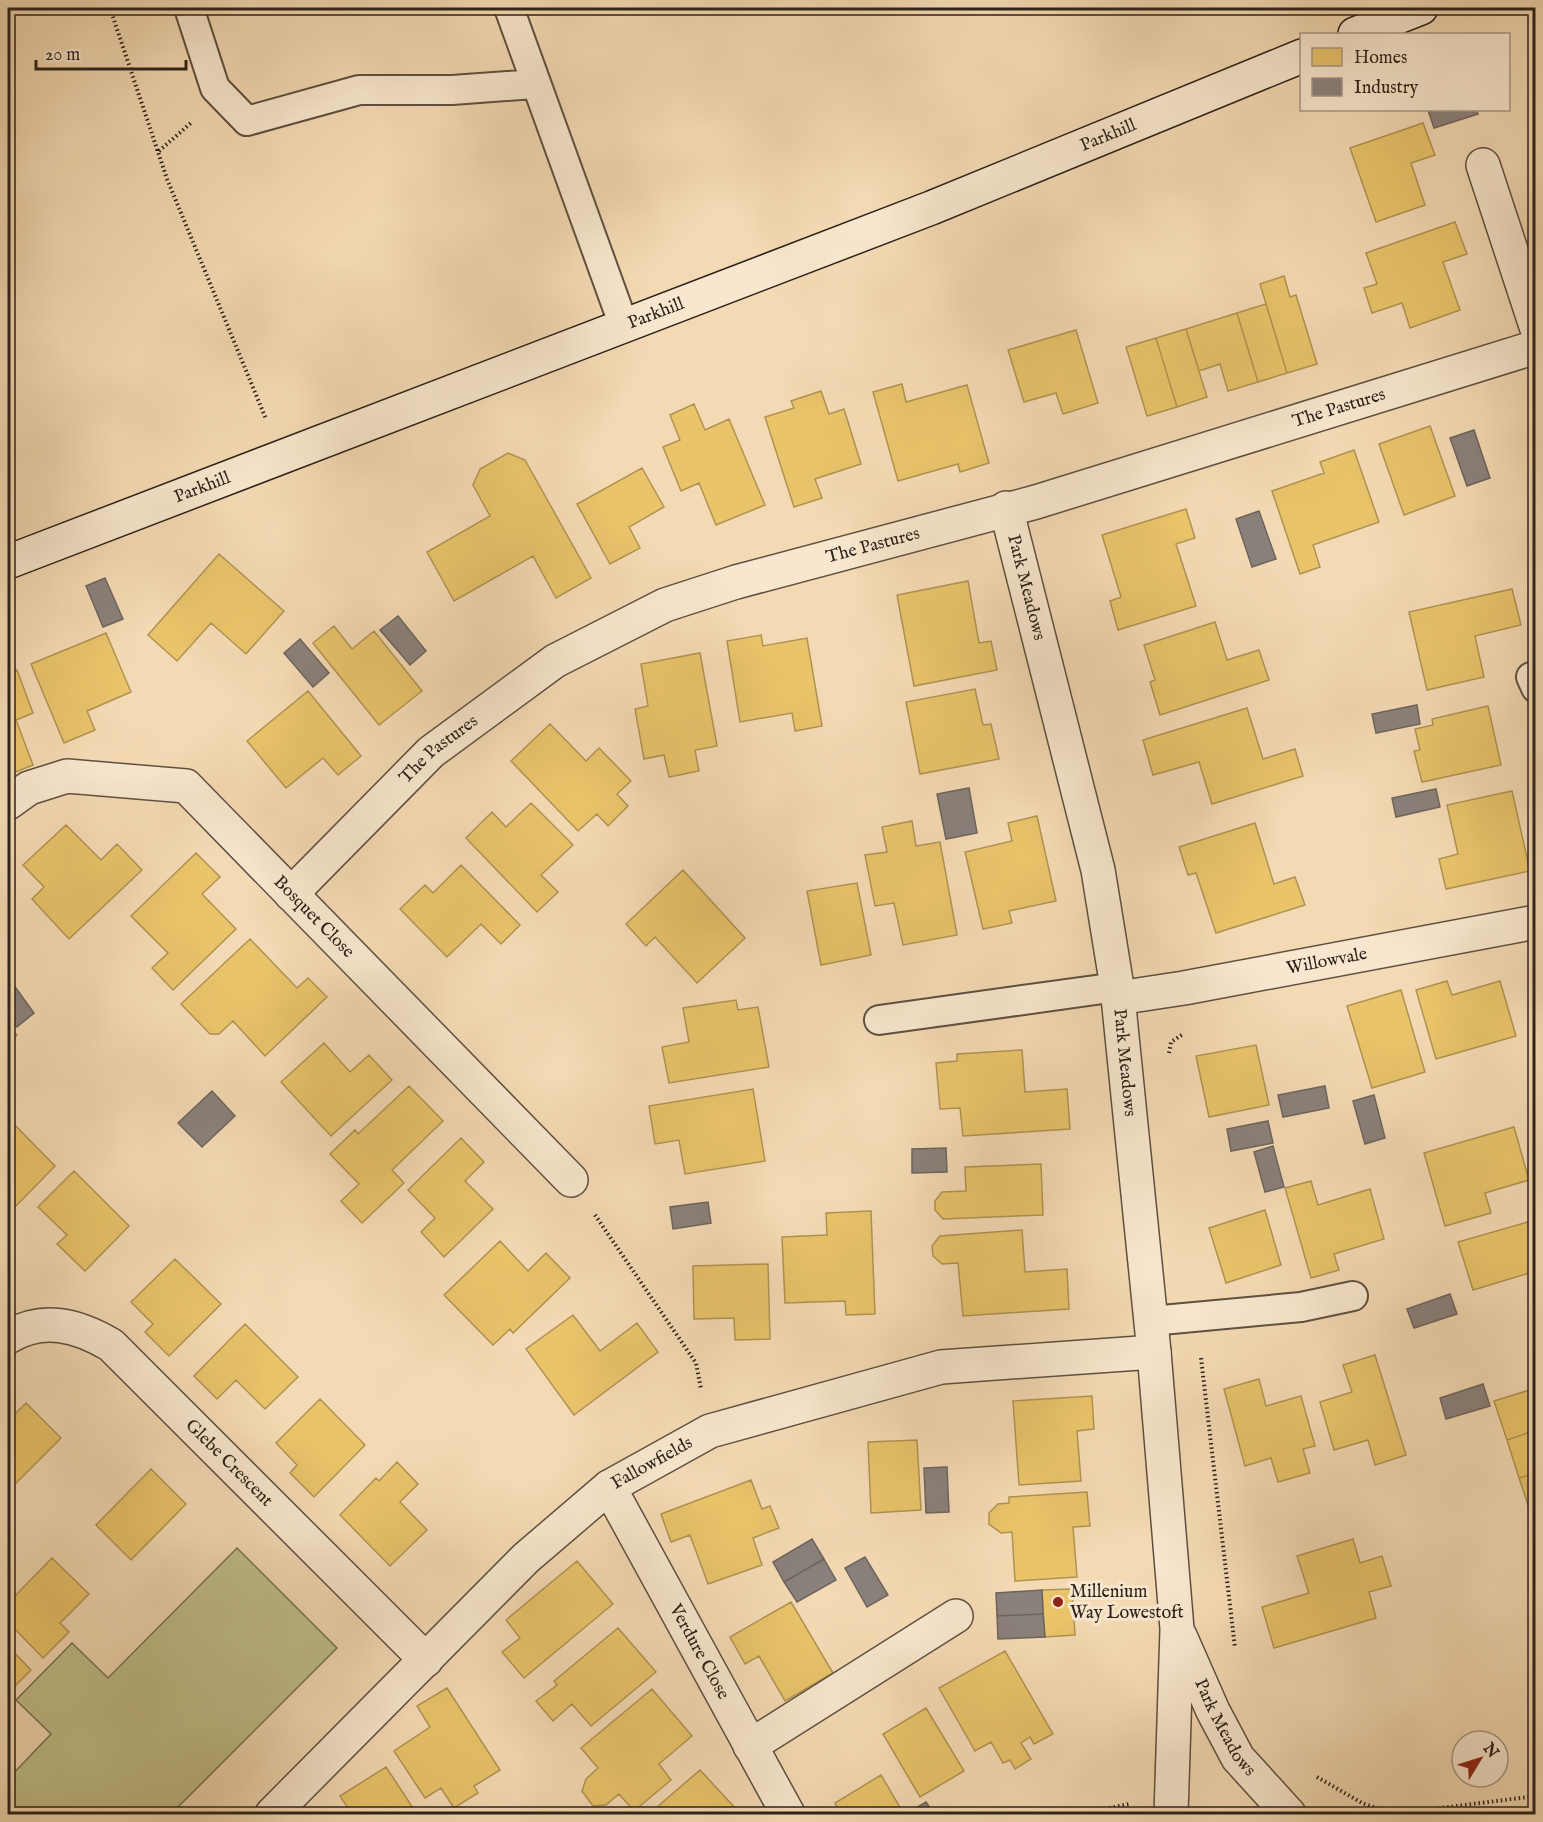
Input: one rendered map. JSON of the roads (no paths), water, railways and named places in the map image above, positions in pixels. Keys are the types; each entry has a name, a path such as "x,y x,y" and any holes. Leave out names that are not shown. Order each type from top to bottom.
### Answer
{"street":[{"path":"1358,33 1421,8"},
{"name":"Parkhill","path":"8,562 282,459 942,204 1300,57"},
{"path":"1483,165 1536,326"},
{"name":"The Pastures","path":"291,894 431,752 555,661 665,605 736,582 1006,508 1036,502 1536,346"},
{"name":"Park Meadows","path":"1006,508 1098,870 1117,992 1153,1337 1177,1629 1171,1815"},
{"name":"Bosquet Close","path":"8,803 29,788 67,776 186,786 571,1180"},
{"name":"Willowvale","path":"1117,992 1184,988 1536,922"},
{"name":"Glebe Crescent","path":"8,1337 35,1325 52,1325 73,1327 89,1332 111,1345 426,1660"},
{"name":"Fallowfields","path":"272,1815 526,1558 609,1487 710,1431 941,1367 1153,1337"},
{"name":"Verdure Close","path":"609,1487 788,1815"},
{"path":"750,1746 956,1616"},
{"name":"Park Meadows","path":"1177,1629 1213,1711 1238,1758 1289,1815"}],"lane":[{"path":"189,8 215,88 246,121 359,90 452,90 535,84"},
{"path":"509,8 624,326"},
{"path":"879,1020 1117,992"},
{"path":"1153,1337 1197,1317 1301,1307 1353,1296"}],"place":[{"name":"Millenium Way Lowestoft","path":"1058,1602"}]}
